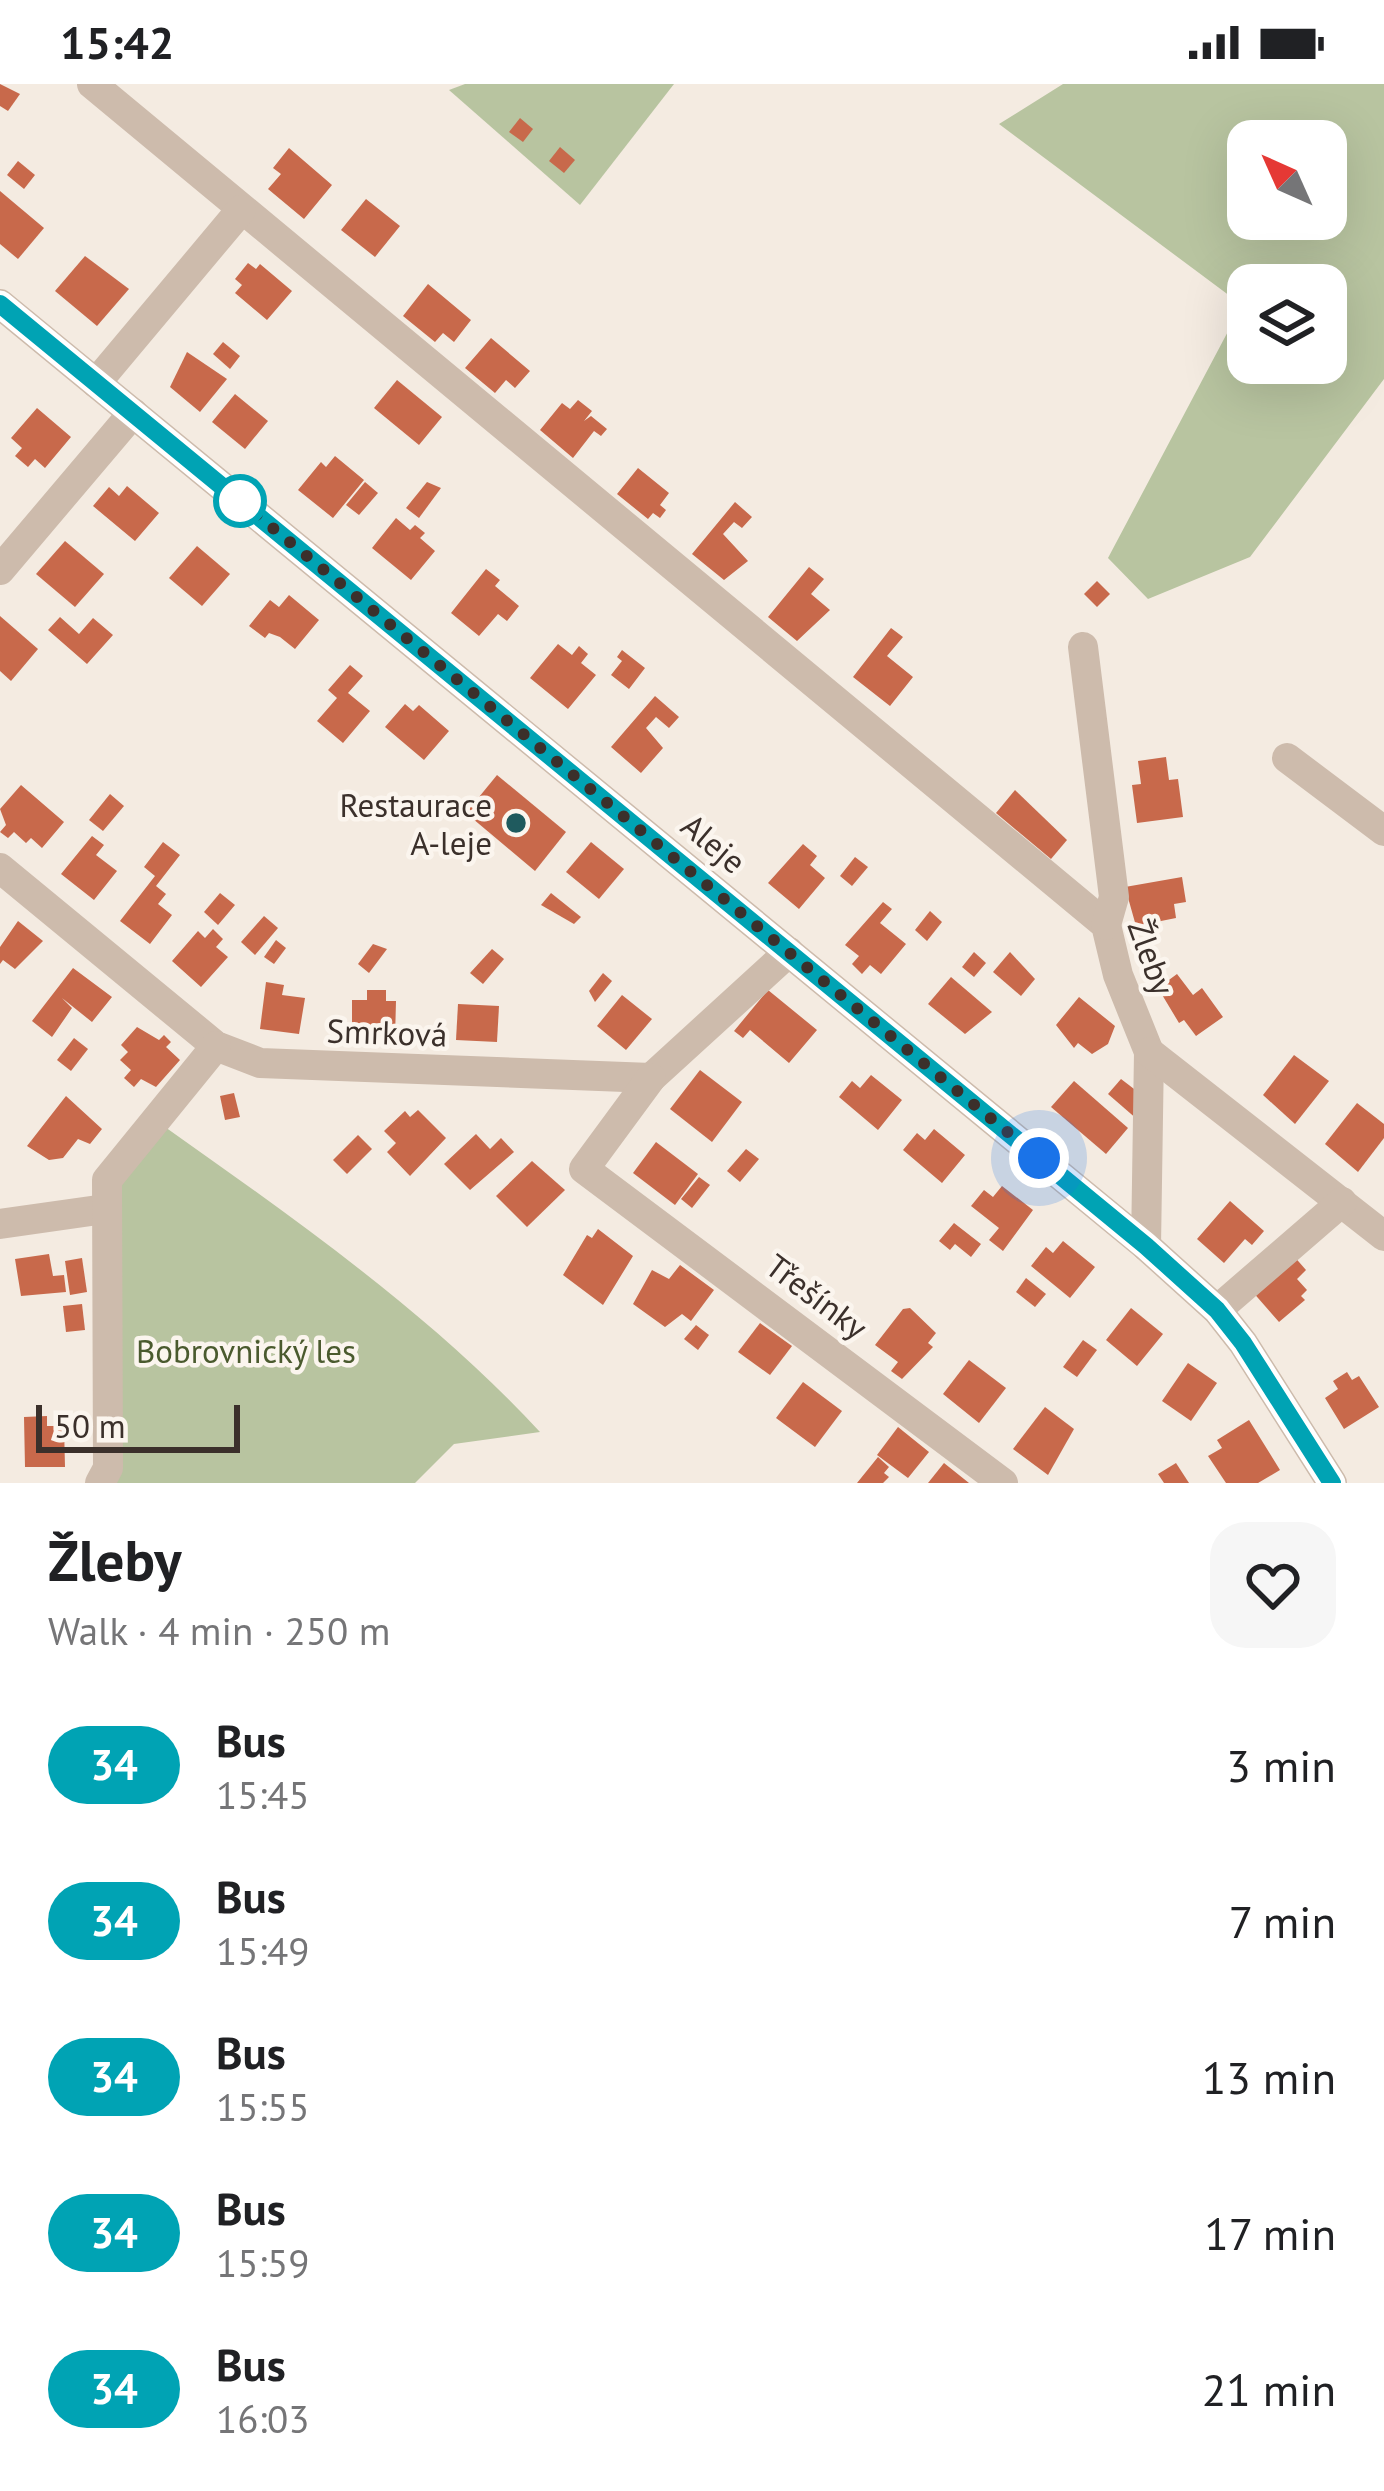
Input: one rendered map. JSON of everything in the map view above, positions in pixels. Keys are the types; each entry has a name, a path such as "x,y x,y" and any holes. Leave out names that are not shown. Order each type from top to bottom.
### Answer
{"street":[{"name":"Žleby","path":"92,84 1106,925 1118,975 1149,1052 1146,1246"},
{"path":"96,382 242,210"},
{"name":"Aleje","path":"0,304 1146,1246 1217,1310 1332,1483"},
{"path":"0,570 134,413"},
{"path":"1083,647 1114,897 1106,925"},
{"path":"1287,758 1384,831"},
{"name":"Smrková","path":"0,868 216,1046 260,1064 651,1078"},
{"path":"651,1078 789,952"},
{"path":"100,1483 108,1468 107,1180 216,1046"},
{"path":"1149,1052 1384,1236"},
{"name":"Třešínky","path":"651,1078 584,1169 1003,1483"},
{"path":"1217,1310 1342,1202"},
{"path":"0,1224 105,1209"}],"green space":[{"path":"465,84 674,84 580,205 449,90"},
{"path":"1063,84 1384,84 1384,379 1250,557 1148,599 1108,558 1227,333 1227,384 1347,384 1347,264 1227,264 1227,294 999,124"},
{"name":"Bobrovnický les","path":"165,1127 408,1308 540,1432 454,1444 415,1483 111,1483 117,1190"}],"building":[{"path":"0,84 20,94 8,111 0,106"},
{"path":"520,118 533,129 523,142 509,132"},
{"path":"560,147 575,160 564,173 549,161"},
{"path":"289,148 332,185 304,219 268,189 281,174 273,168"},
{"path":"18,161 35,175 24,189 7,175"},
{"path":"0,191 44,228 18,259 0,244"},
{"path":"366,199 400,226 375,257 341,230"},
{"path":"85,256 129,289 97,326 55,291"},
{"path":"248,263 256,269 260,264 292,291 267,320 235,293 242,285 235,279"},
{"path":"428,284 471,320 454,342 443,333 435,342 403,316"},
{"path":"491,338 530,371 515,388 506,380 495,393 465,368"},
{"path":"223,342 240,356 230,369 213,354"},
{"path":"187,352 227,379 200,412 170,387"},
{"path":"397,380 442,417 419,445 374,408"},
{"path":"235,394 268,421 245,449 212,422"},
{"path":"578,400 592,411 584,421 591,416 607,429 601,436 594,431 573,458 540,430 562,403 570,409"},
{"path":"37,408 71,437 45,468 35,459 28,467 15,456 22,448 11,438"},
{"path":"335,456 364,480 333,518 298,490 321,462 326,467"},
{"path":"638,468 669,493 660,505 666,510 660,518 653,513 648,519 617,494"},
{"path":"365,482 378,493 359,515 346,505"},
{"path":"427,482 441,488 419,518 406,508"},
{"path":"127,486 159,513 135,541 93,506 109,487 119,496"},
{"path":"735,502 752,517 742,528 734,522 723,534 748,561 724,580 692,554"},
{"path":"396,518 410,530 415,525 425,533 420,538 435,551 411,580 372,548"},
{"path":"65,541 104,574 75,607 36,574"},
{"path":"197,546 230,574 202,606 169,578"},
{"path":"809,567 824,579 811,594 830,610 797,641 768,617"},
{"path":"486,569 500,580 495,586 519,606 507,621 498,614 479,636 451,613"},
{"path":"1097,581 1110,594 1097,607 1084,594"},
{"path":"289,595 319,620 295,649 280,637 269,633 265,638 249,626 270,600 279,607"},
{"path":"0,616 38,649 11,681 0,671"},
{"path":"60,617 79,634 93,618 113,635 87,664 48,630"},
{"path":"891,628 903,637 887,656 913,677 890,706 853,677"},
{"path":"558,644 572,655 579,646 588,654 581,663 596,675 568,709 530,678"},
{"path":"622,650 645,668 629,689 611,675 622,661 617,657"},
{"path":"350,665 363,676 348,693 370,711 343,743 317,721 337,698 328,690"},
{"path":"655,696 679,717 669,728 656,717 646,728 663,748 641,773 611,747"},
{"path":"405,704 413,711 419,705 449,731 424,760 385,727"},
{"path":"1166,757 1169,780 1178,779 1183,817 1137,823 1132,785 1141,784 1138,761"},
{"name":"Restaurace A-leje","path":"497,775 566,832 535,871 466,813"},
{"path":"21,785 64,822 42,848 31,838 26,843 14,832 8,838 0,832 6,825 0,809"},
{"path":"1015,790 1067,840 1051,859 996,813"},
{"path":"110,794 124,806 103,831 89,820"},
{"path":"92,836 104,845 96,855 117,871 94,900 61,874"},
{"path":"163,842 180,855 156,886 166,894 158,904 172,915 150,944 120,921 155,876 144,867"},
{"path":"591,842 624,869 599,899 566,872"},
{"path":"803,844 817,856 810,865 825,878 799,909 768,883"},
{"path":"855,857 868,867 852,886 840,876"},
{"path":"1182,877 1186,902 1174,904 1176,918 1136,926 1125,887"},
{"path":"220,893 235,905 218,925 204,912"},
{"path":"551,893 581,917 574,924 541,905"},
{"path":"883,902 892,909 880,923 906,944 881,974 870,965 862,974 852,964 859,956 845,945"},
{"path":"930,911 942,922 927,941 915,930"},
{"path":"264,916 278,928 255,955 241,942"},
{"path":"18,921 43,941 15,969 3,960 0,964 0,947"},
{"path":"213,929 223,939 216,947 228,957 201,987 172,961 198,931 205,938"},
{"path":"276,940 286,948 274,964 264,957"},
{"path":"373,944 387,949 369,973 358,964"},
{"path":"492,949 504,959 483,984 470,973"},
{"path":"974,952 986,963 974,977 962,967"},
{"path":"1010,952 1035,979 1021,996 993,972"},
{"path":"73,968 112,997 92,1022 62,998 72,1008 52,1037 32,1021"},
{"path":"603,973 612,981 595,1002 589,991"},
{"path":"1177,974 1193,995 1202,988 1223,1017 1196,1036 1184,1020 1179,1023 1158,988"},
{"path":"951,977 992,1012 965,1034 928,1004"},
{"path":"266,982 284,985 282,995 305,998 299,1034 260,1029"},
{"path":"367,990 386,990 386,1001 396,1001 395,1039 352,1037 352,1000 367,1000"},
{"path":"768,990 817,1030 789,1063 750,1030 743,1038 734,1031"},
{"path":"622,995 652,1019 626,1050 597,1026"},
{"path":"1079,997 1115,1026 1108,1044 1092,1054 1078,1043 1074,1048 1056,1025"},
{"path":"458,1004 499,1006 497,1042 456,1040"},
{"path":"137,1027 159,1040 164,1035 171,1042 166,1047 180,1060 156,1087 141,1079 134,1087 124,1078 131,1070 120,1060 128,1052 121,1045"},
{"path":"74,1038 88,1049 71,1071 57,1060"},
{"path":"1294,1055 1329,1081 1295,1124 1263,1095"},
{"path":"700,1070 742,1102 712,1142 670,1109"},
{"path":"871,1075 902,1100 878,1130 839,1097 852,1081 860,1088"},
{"path":"1121,1079 1138,1092 1138,1120 1108,1094"},
{"path":"1074,1081 1128,1128 1106,1154 1051,1107"},
{"path":"234,1093 240,1117 225,1120 220,1096"},
{"path":"66,1096 102,1129 90,1144 78,1139 63,1158 49,1160 27,1146"},
{"path":"1357,1103 1384,1124 1384,1138 1358,1172 1325,1144"},
{"path":"418,1110 446,1138 410,1176 387,1152 396,1143 384,1131 405,1111 410,1117"},
{"path":"934,1129 965,1155 942,1183 903,1150 917,1133 925,1140"},
{"path":"476,1134 490,1149 501,1138 514,1152 470,1190 444,1164"},
{"path":"358,1135 372,1149 347,1174 333,1160"},
{"path":"656,1142 698,1174 675,1205 633,1173"},
{"path":"746,1149 759,1159 740,1182 727,1171"},
{"path":"532,1161 565,1190 527,1227 496,1196"},
{"path":"699,1177 710,1185 692,1208 681,1199"},
{"path":"1002,1186 1033,1210 1003,1251 989,1240 999,1228 971,1206 984,1190 993,1197"},
{"path":"1230,1201 1264,1231 1252,1245 1245,1239 1224,1263 1197,1239"},
{"path":"954,1223 981,1244 971,1257 955,1244 950,1250 939,1241"},
{"path":"598,1229 633,1256 603,1305 563,1275 587,1235 592,1238"},
{"path":"1063,1241 1095,1267 1070,1298 1031,1266 1046,1247 1053,1253"},
{"path":"49,1254 53,1276 64,1275 66,1292 21,1296 15,1259"},
{"path":"1292,1254 1306,1270 1297,1279 1307,1290 1301,1296 1305,1300 1279,1322 1251,1290"},
{"path":"82,1258 87,1292 70,1295 65,1261"},
{"path":"680,1265 714,1290 691,1321 682,1314 665,1327 633,1304 652,1270 669,1279"},
{"path":"1026,1278 1046,1294 1035,1307 1016,1292"},
{"path":"82,1304 85,1330 66,1332 63,1306"},
{"path":"910,1308 936,1333 928,1343 933,1347 902,1379 891,1371 898,1362 875,1345 903,1309"},
{"path":"1131,1308 1163,1334 1137,1366 1106,1340"},
{"path":"760,1323 792,1346 770,1375 738,1352"},
{"path":"696,1325 709,1335 698,1350 684,1339"},
{"path":"1083,1340 1097,1350 1077,1377 1063,1367"},
{"path":"969,1360 1006,1388 979,1423 943,1394"},
{"path":"1188,1363 1217,1383 1191,1421 1162,1401"},
{"path":"1347,1372 1352,1380 1359,1376 1379,1407 1344,1429 1325,1398 1338,1389 1333,1381"},
{"path":"803,1382 842,1411 815,1447 776,1418"},
{"path":"1045,1407 1074,1429 1048,1475 1013,1449"},
{"path":"47,1416 47,1426 64,1426 65,1467 25,1467 24,1417"},
{"path":"1249,1420 1280,1470 1258,1483 1226,1483 1208,1456 1222,1448 1217,1440"},
{"path":"898,1427 929,1452 908,1478 877,1455"},
{"path":"878,1457 889,1467 884,1473 889,1477 883,1483 857,1483"},
{"path":"944,1463 969,1483 928,1483"},
{"path":"1176,1463 1189,1483 1164,1483 1158,1474"}],"bus line":[{"name":"34","path":"0,304 1146,1246 1217,1310 1243,1343 1332,1483"}],"place":[{"name":"Restaurace A-leje","path":"516,823"}],"route":[{"path":"240,501 1039,1158"}]}
